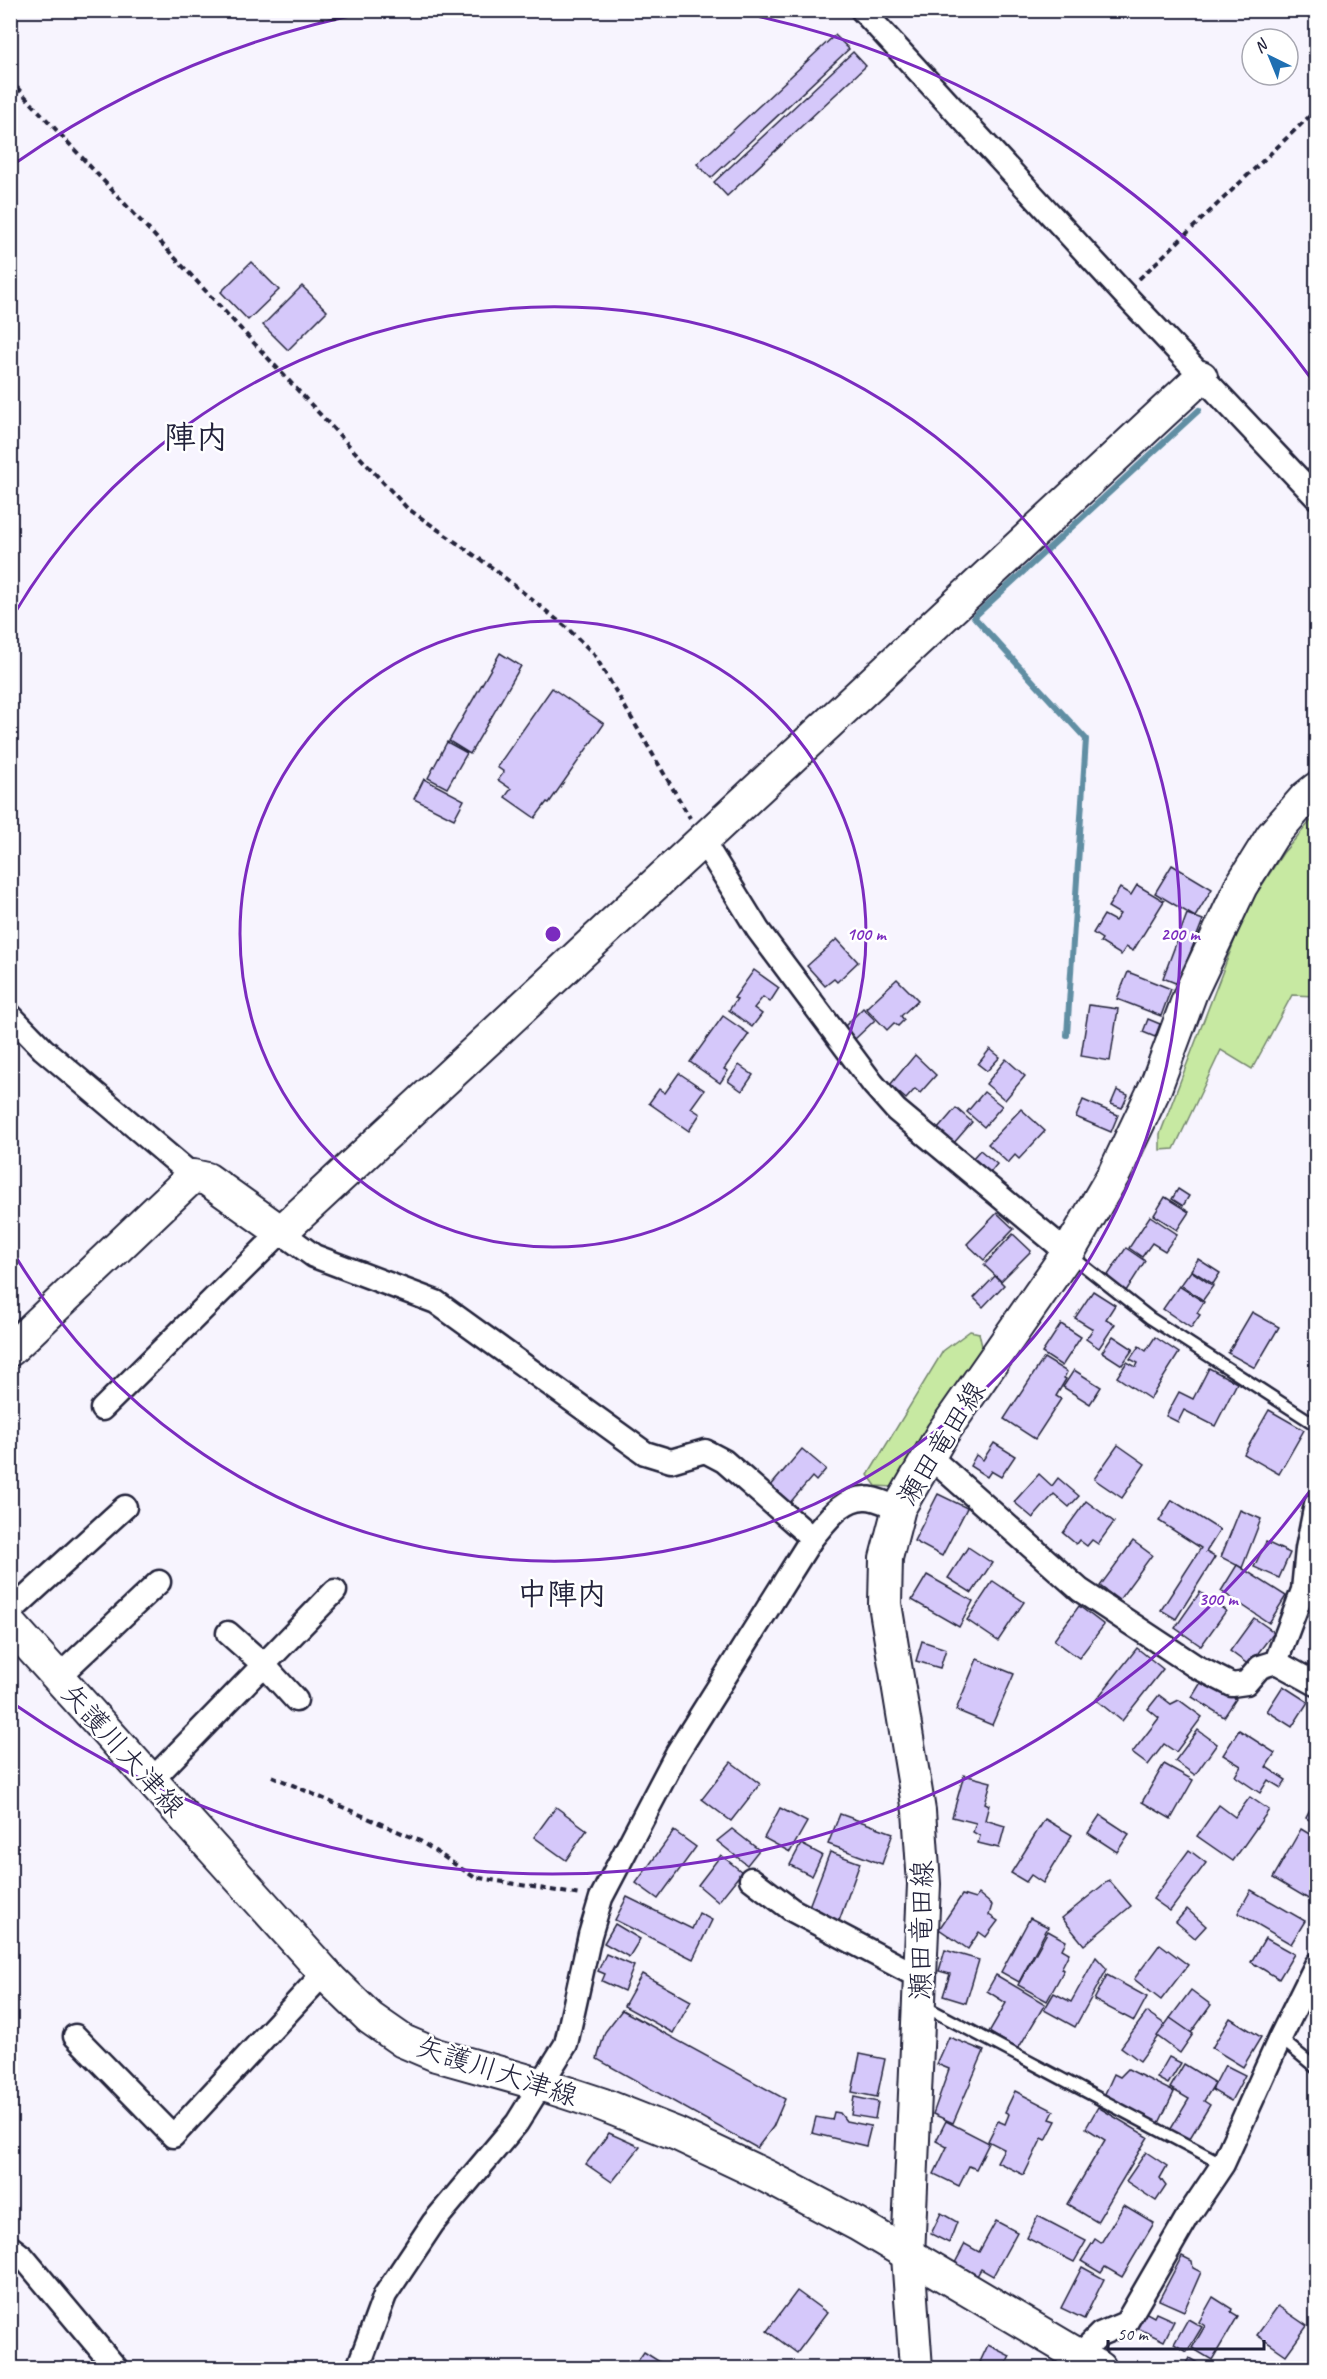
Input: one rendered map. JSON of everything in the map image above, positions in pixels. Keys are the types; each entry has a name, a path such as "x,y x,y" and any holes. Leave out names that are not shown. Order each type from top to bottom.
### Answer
{"main road":[{"path":"10,1350 193,1176 207,1179 281,1232 1201,377"},
{"name":"瀬田竜田線","path":"908,2256 924,1884 919,1811 885,1604 886,1558 899,1508 942,1434 1068,1253 1115,1172 1156,1086 1191,992 1241,886 1272,836 1306,797 1317,789"},
{"name":"矢護川大津線","path":"10,1624 324,1972 370,2018 403,2041 436,2055 601,2104 677,2134 766,2176 857,2224 1087,2363"},
{"path":"908,2256 916,2368"}],"street":[{"path":"862,10 1201,377 1317,497"},
{"path":"703,841 758,930 888,1101 1068,1253"},
{"path":"10,1015 43,1048 193,1176"},
{"path":"102,1409 281,1232 314,1256 436,1302 645,1453 670,1461 705,1451 724,1461 812,1538"},
{"path":"929,1456 1080,1590 1195,1666 1232,1685 1246,1683 1260,1667 1276,1662 1317,1684"},
{"path":"358,2368 385,2295 433,2223 517,2123 543,2085 566,2044 590,1935 601,1898 677,1753 812,1538 843,1505 865,1498 899,1508"},
{"path":"1276,1662 1303,1590 1307,1549 1317,1504"},
{"path":"10,1612 125,1507"},
{"path":"58,1677 159,1582"},
{"path":"151,1780 335,1591"},
{"path":"228,1633 264,1665 297,1700"},
{"path":"751,1879 792,1910 921,1991"},
{"path":"1087,2363 1100,2334 1126,2323 1188,2216 1223,2164 1280,2038 1317,1965"},
{"path":"75,2036 173,2136 324,1972"},
{"path":"10,2247 23,2257 116,2368"}],"lane":[{"path":"1068,1253 1150,1318 1317,1425"},
{"path":"921,1991 1223,2164"},
{"path":"1280,2038 1317,2068"}],"path":[{"path":"10,80 407,508 494,569 566,627 594,654 703,841"},
{"path":"1124,294 1317,110"},
{"path":"272,1776 420,1841 474,1877 601,1898"}],"green space":[{"path":"1316,815 1316,996 1292,995 1252,1069 1221,1050 1174,1149 1160,1150 1160,1134 1247,908 1283,853"},
{"path":"970,1331 979,1333 984,1355 893,1487 876,1486 868,1475 943,1351"}],"building":[{"path":"835,35 849,49 711,178 697,164"},
{"path":"853,52 866,66 727,196 714,182"},
{"path":"251,262 279,290 248,320 221,292"},
{"path":"302,286 327,311 288,350 263,325"},
{"path":"500,653 521,666 470,754 449,741"},
{"path":"552,688 604,724 549,803 547,802 535,818 505,797 511,789 498,780 504,772 497,767"},
{"path":"447,742 467,753 447,788 428,778"},
{"path":"424,779 464,800 454,819 414,799"},
{"path":"1172,865 1212,889 1195,917 1155,893"},
{"path":"1137,885 1164,901 1133,951 1126,947 1121,955 1100,942 1102,939 1093,933 1104,915 1115,921 1120,914 1108,907 1120,888 1131,895"},
{"path":"1187,914 1203,920 1178,984 1163,978"},
{"path":"837,939 858,962 837,982 834,979 825,986 807,966"},
{"path":"754,970 779,988 770,1002 763,997 754,1008 762,1014 752,1027 729,1010 737,999 734,998"},
{"path":"1128,972 1171,989 1161,1016 1117,999"},
{"path":"897,979 918,1000 901,1016 904,1020 898,1026 894,1023 887,1030 866,1008"},
{"path":"1089,1005 1118,1009 1110,1061 1081,1056"},
{"path":"863,1008 875,1020 855,1039 844,1027"},
{"path":"723,1016 749,1034 724,1069 728,1071 720,1083 690,1062"},
{"path":"1148,1019 1160,1024 1155,1037 1143,1032"},
{"path":"990,1049 1000,1057 987,1071 978,1064"},
{"path":"915,1055 936,1075 920,1093 915,1089 906,1099 890,1085"},
{"path":"1006,1059 1025,1076 1005,1100 986,1084"},
{"path":"739,1065 753,1075 742,1091 728,1081"},
{"path":"679,1073 704,1090 691,1108 700,1114 689,1131 649,1103 659,1089 665,1093"},
{"path":"1117,1090 1128,1095 1122,1108 1111,1104"},
{"path":"984,1092 1002,1106 984,1127 967,1112"},
{"path":"1083,1100 1118,1115 1111,1132 1076,1117"},
{"path":"956,1108 972,1122 953,1144 937,1130"},
{"path":"1021,1109 1045,1131 1019,1159 1015,1155 1008,1163 988,1144"},
{"path":"980,1150 997,1164 989,1174 972,1159"},
{"path":"1178,1189 1189,1196 1183,1206 1172,1199"},
{"path":"1165,1197 1189,1212 1177,1230 1154,1215"},
{"path":"997,1213 1014,1229 984,1260 967,1244"},
{"path":"1150,1216 1177,1234 1165,1251 1152,1243 1142,1257 1129,1248"},
{"path":"1013,1234 1031,1251 1001,1281 984,1265"},
{"path":"1126,1248 1145,1261 1126,1291 1106,1278"},
{"path":"1198,1259 1220,1273 1213,1284 1191,1270"},
{"path":"1191,1271 1213,1286 1203,1300 1181,1285"},
{"path":"995,1276 1004,1285 983,1307 974,1298"},
{"path":"1179,1286 1204,1302 1197,1313 1200,1315 1191,1328 1163,1309"},
{"path":"1093,1291 1115,1305 1106,1319 1115,1324 1099,1348 1086,1339 1093,1329 1075,1318"},
{"path":"1252,1312 1279,1327 1255,1368 1228,1353"},
{"path":"1061,1324 1081,1337 1062,1366 1042,1353"},
{"path":"1113,1336 1133,1349 1122,1365 1102,1352"},
{"path":"1155,1337 1179,1353 1150,1399 1117,1377 1127,1362 1136,1367 1138,1363 1130,1359 1139,1346 1146,1351"},
{"path":"1044,1358 1067,1372 1064,1378 1066,1379 1056,1396 1061,1399 1035,1439 1004,1419"},
{"path":"1209,1368 1237,1383 1215,1426 1184,1410 1178,1422 1166,1416 1179,1392 1193,1399"},
{"path":"1074,1370 1101,1387 1090,1404 1063,1387"},
{"path":"1269,1410 1304,1430 1279,1474 1244,1454"},
{"path":"994,1443 1015,1456 1001,1477 991,1471 987,1477 970,1466 976,1455 983,1460"},
{"path":"1118,1445 1145,1464 1122,1498 1094,1479"},
{"path":"802,1449 826,1469 816,1481 812,1477 788,1505 769,1488"},
{"path":"1039,1474 1052,1486 1058,1478 1079,1496 1069,1507 1054,1494 1033,1518 1014,1502"},
{"path":"938,1494 967,1508 942,1556 914,1541"},
{"path":"1172,1500 1220,1530 1206,1552 1215,1557 1176,1619 1161,1610 1201,1548 1159,1521"},
{"path":"1086,1501 1114,1522 1098,1544 1092,1540 1087,1546 1079,1540 1076,1544 1063,1533"},
{"path":"1240,1510 1261,1519 1242,1568 1221,1557"},
{"path":"1133,1541 1152,1555 1119,1600 1100,1586"},
{"path":"1266,1542 1290,1553 1279,1578 1254,1567"},
{"path":"968,1547 992,1563 972,1593 948,1578"},
{"path":"1237,1565 1286,1596 1269,1623 1221,1591"},
{"path":"927,1575 973,1601 959,1627 912,1600"},
{"path":"993,1581 1024,1602 998,1641 967,1620"},
{"path":"1200,1592 1226,1611 1201,1646 1175,1628"},
{"path":"1079,1606 1104,1625 1079,1658 1054,1640"},
{"path":"1254,1618 1274,1632 1249,1665 1230,1651"},
{"path":"922,1641 946,1649 940,1668 916,1661"},
{"path":"1137,1648 1163,1669 1122,1721 1096,1700"},
{"path":"977,1659 1014,1674 992,1725 956,1710"},
{"path":"1203,1679 1236,1699 1224,1717 1192,1697"},
{"path":"1283,1686 1308,1702 1292,1727 1267,1711"},
{"path":"1159,1695 1171,1704 1179,1700 1202,1717 1176,1752 1164,1744 1148,1765 1132,1753 1159,1718 1148,1709"},
{"path":"1198,1730 1217,1744 1195,1775 1175,1761"},
{"path":"1239,1730 1275,1753 1266,1767 1286,1780 1281,1788 1268,1780 1260,1793 1235,1776 1241,1766 1223,1755"},
{"path":"731,1762 760,1784 731,1821 702,1799"},
{"path":"1164,1764 1193,1780 1171,1819 1142,1802"},
{"path":"964,1775 991,1782 985,1803 989,1805 985,1820 1005,1826 999,1848 978,1843 980,1836 973,1832 976,1823 952,1817"},
{"path":"1250,1797 1269,1810 1233,1861 1197,1836 1219,1805 1235,1817"},
{"path":"1316,1799 1316,1824 1306,1818"},
{"path":"556,1807 587,1830 566,1860 534,1837"},
{"path":"780,1808 807,1822 790,1852 764,1838"},
{"path":"840,1814 893,1833 882,1864 828,1844"},
{"path":"1100,1815 1129,1834 1117,1852 1088,1833"},
{"path":"1045,1819 1072,1835 1043,1883 1031,1875 1026,1882 1011,1873"},
{"path":"732,1829 759,1850 747,1865 717,1841"},
{"path":"1301,1829 1316,1838 1316,1889 1310,1900 1273,1878"},
{"path":"674,1831 696,1847 658,1899 636,1883"},
{"path":"801,1844 822,1855 812,1876 790,1865"},
{"path":"1189,1850 1206,1863 1170,1911 1153,1899"},
{"path":"830,1852 860,1863 839,1921 808,1909"},
{"path":"721,1855 742,1872 718,1902 698,1885"},
{"path":"1109,1880 1131,1906 1084,1945 1062,1918"},
{"path":"1251,1890 1305,1921 1291,1944 1238,1913"},
{"path":"979,1894 992,1905 989,1915 998,1921 986,1937 979,1932 968,1949 939,1929 962,1895 975,1899"},
{"path":"627,1897 692,1929 699,1913 712,1920 693,1959 615,1920"},
{"path":"1187,1909 1206,1926 1195,1938 1176,1922"},
{"path":"1030,1918 1048,1927 1019,1982 1001,1972"},
{"path":"615,1924 640,1939 629,1957 604,1943"},
{"path":"1048,1931 1066,1941 1062,1949 1069,1953 1061,1969 1064,1970 1047,2001 1018,1985"},
{"path":"1265,1938 1294,1954 1279,1979 1251,1962"},
{"path":"1160,1944 1188,1965 1161,2000 1134,1979"},
{"path":"945,1950 979,1960 966,2003 943,1996 950,1974 939,1971"},
{"path":"606,1954 634,1966 624,1991 602,1981 605,1974 598,1971"},
{"path":"1096,1957 1107,1969 1075,2027 1044,2010 1054,1993 1071,2002"},
{"path":"642,1974 691,2001 673,2033 624,2006"},
{"path":"996,1975 1045,2004 1018,2049 989,2032 1006,2003 987,1991"},
{"path":"1107,1975 1147,1997 1134,2021 1094,2000"},
{"path":"1191,1990 1211,2005 1191,2033 1170,2018"},
{"path":"622,2010 785,2099 773,2127 757,2148 597,2059 605,2032"},
{"path":"1147,2012 1166,2025 1140,2061 1121,2047"},
{"path":"1170,2018 1193,2034 1180,2053 1157,2036"},
{"path":"1230,2018 1261,2037 1243,2067 1212,2048"},
{"path":"949,2037 984,2051 953,2123 933,2114 949,2069 937,2064"},
{"path":"860,2054 885,2059 877,2097 852,2092"},
{"path":"1169,2057 1181,2063 1168,2084 1157,2078"},
{"path":"1184,2064 1215,2083 1204,2101 1210,2105 1187,2143 1169,2132 1189,2099 1170,2088"},
{"path":"1225,2065 1245,2075 1231,2101 1212,2090"},
{"path":"1128,2069 1174,2092 1159,2123 1104,2096 1114,2074 1120,2077"},
{"path":"1015,2091 1054,2111 1050,2119 1056,2121 1046,2140 1042,2138 1024,2175 997,2162 1004,2149 988,2141 998,2121 1005,2124 1009,2114 1005,2112"},
{"path":"854,2097 878,2102 875,2119 851,2115"},
{"path":"1098,2107 1148,2137 1097,2222 1067,2204 1105,2140 1086,2128"},
{"path":"834,2112 840,2113 846,2121 871,2126 866,2146 812,2133 816,2117 832,2120"},
{"path":"946,2121 989,2143 976,2169 969,2166 959,2186 934,2174 947,2147 936,2141"},
{"path":"609,2133 640,2147 612,2182 586,2164"},
{"path":"1146,2152 1167,2166 1160,2178 1166,2186 1156,2201 1126,2181"},
{"path":"1124,2205 1154,2223 1122,2277 1105,2267 1101,2273 1081,2261 1095,2239 1101,2243"},
{"path":"941,2213 957,2222 949,2243 931,2234"},
{"path":"1038,2216 1086,2241 1074,2262 1027,2238"},
{"path":"996,2221 1017,2232 993,2276 981,2269 977,2276 955,2263 965,2244 979,2252"},
{"path":"1182,2256 1192,2261 1193,2268 1201,2272 1184,2311 1159,2300"},
{"path":"1082,2267 1104,2279 1084,2319 1061,2308"},
{"path":"797,2291 827,2313 797,2353 767,2331"},
{"path":"1213,2297 1232,2309 1231,2312 1238,2316 1212,2360 1192,2348 1205,2326 1199,2322"},
{"path":"1278,2306 1307,2326 1286,2355 1257,2335"},
{"path":"1143,2311 1154,2317 1156,2313 1174,2321 1164,2341 1135,2327"},
{"path":"1188,2319 1202,2327 1187,2352 1174,2344"},
{"path":"988,2345 1010,2356 1004,2368 984,2368 986,2365 980,2362"},
{"path":"644,2352 660,2362 657,2368 633,2368"},
{"path":"1189,2358 1203,2366 1202,2368 1183,2368"}],"waterway":[{"path":"1067,1035 1086,739 974,617 1199,410"}],"district":[{"name":"陣内","path":"196,437"},
{"name":"中陣内","path":"562,1594"}]}
